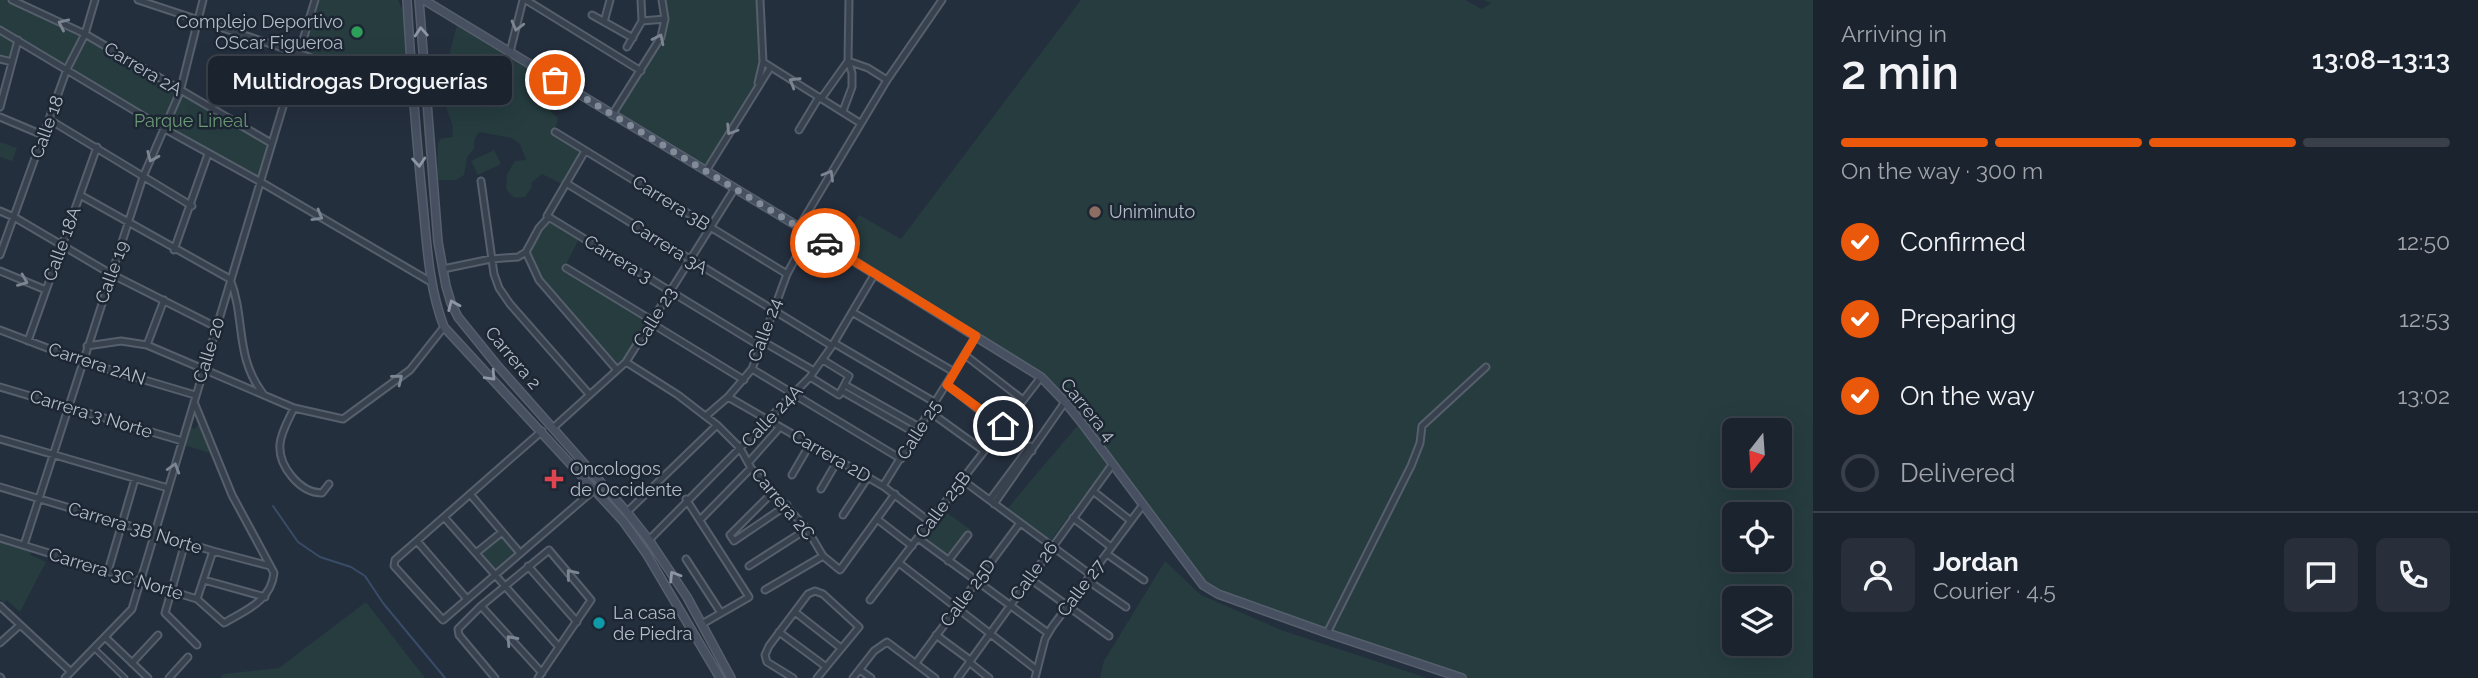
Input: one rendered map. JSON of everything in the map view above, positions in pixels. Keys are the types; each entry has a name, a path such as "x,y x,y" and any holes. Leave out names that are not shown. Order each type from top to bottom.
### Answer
{"main road":[{"name":"Carrera 2","path":"407,0 413,94 432,282 444,327 623,520 646,553 720,678"},
{"name":"Carrera 2","path":"421,0 433,187 446,286 458,317 496,364 628,512 666,563 731,678"},
{"name":"Carrera 4","path":"421,0 706,170 1041,377 1065,402 1203,585 1218,594 1327,634 1462,678"}],"street":[{"name":"Carrera 2A","path":"12,0 85,34 271,143"},
{"name":"Calle 18","path":"0,255 68,69 85,34 95,0"},
{"path":"138,0 413,94 426,95"},
{"name":"Calle 19","path":"24,545 143,177 180,92 203,0"},
{"name":"Calle 20","path":"65,678 132,608 315,0"},
{"path":"510,52 525,0 641,71"},
{"path":"604,22 610,0"},
{"path":"627,47 642,21 641,0"},
{"path":"612,115 661,37 665,19 662,0"},
{"path":"756,90 763,62 760,0"},
{"path":"842,111 852,87 852,73 848,61 849,0"},
{"path":"799,227 887,80 942,0"},
{"path":"592,15 633,38"},
{"path":"642,21 665,19"},
{"path":"0,30 164,129 260,181 432,282"},
{"path":"0,107 18,40"},
{"path":"0,59 12,62"},
{"path":"848,61 868,68 887,80"},
{"path":"799,130 848,61"},
{"path":"763,62 860,123"},
{"path":"706,170 770,68"},
{"path":"0,117 45,136"},
{"path":"50,121 192,206"},
{"name":"Carrera 3B","path":"555,132 787,274"},
{"name":"Calle 18A","path":"28,341 97,147"},
{"path":"443,269 492,259 519,257 526,252 585,151"},
{"path":"174,250 192,206 208,154"},
{"path":"481,181 496,282 503,294 589,394"},
{"name":"Carrera 3A","path":"566,183 773,310"},
{"name":"Calle 23","path":"553,428 626,362 735,188"},
{"path":"80,195 230,279 236,295 243,354 264,396"},
{"path":"0,211 111,274 216,327"},
{"name":"Carrera 3","path":"548,217 761,344"},
{"name":"Calle 24","path":"706,415 728,397 751,369 787,274 809,233"},
{"path":"526,252 539,280 617,370"},
{"path":"566,268 744,380"},
{"path":"0,271 46,290"},
{"name":"Calle 24A","path":"649,540 686,499 812,374 874,275"},
{"path":"147,345 164,300"},
{"path":"773,310 936,403"},
{"path":"852,312 954,372"},
{"path":"87,346 121,341 147,345 294,408 343,419 410,370 444,327"},
{"name":"Carrera 2AN","path":"0,330 84,362 195,398"},
{"name":"Calle 25","path":"883,486 976,336"},
{"path":"761,344 812,374 839,395 849,376 823,360"},
{"path":"965,355 1023,400"},
{"name":"Carrera 2C","path":"626,362 717,425 740,448 750,465 807,529 823,556 840,570 877,519"},
{"path":"1327,634 1411,466 1420,443 1422,426 1486,367"},
{"path":"751,369 901,459"},
{"name":"Calle 25B","path":"870,600 1041,377"},
{"path":"947,385 1030,449"},
{"name":"Carrera 3 Norte","path":"0,387 182,441"},
{"path":"843,388 919,431"},
{"name":"Carrera 2D","path":"728,397 883,486 930,522"},
{"path":"195,398 232,495 274,573 273,586 265,597 204,580"},
{"path":"992,502 1065,402"},
{"path":"294,408 279,445 284,466 305,490 322,493 329,484"},
{"path":"930,412 984,451"},
{"path":"628,512 717,425"},
{"path":"700,520 780,427"},
{"path":"542,431 393,562 394,566 443,620 594,489"},
{"path":"0,439 168,488"},
{"path":"792,475 810,444"},
{"path":"821,489 838,460"},
{"name":"Calle 26","path":"958,678 1112,465"},
{"path":"843,515 867,477"},
{"path":"108,571 135,479"},
{"path":"961,480 1052,546 1126,607"},
{"name":"Carrera 3B Norte","path":"0,487 270,566"},
{"path":"1093,491 1131,521"},
{"path":"773,492 730,535 734,541 787,505"},
{"path":"470,494 520,553"},
{"path":"895,494 877,519 912,546"},
{"path":"686,499 749,597 702,624"},
{"name":"Calle 27","path":"1035,678 1048,633 1142,506"},
{"path":"444,517 558,646"},
{"path":"1073,518 1111,547"},
{"name":"Calle 25D","path":"916,663 1020,523"},
{"path":"749,566 807,529"},
{"path":"476,553 502,531"},
{"path":"948,561 968,535"},
{"name":"Carrera 3C Norte","path":"0,538 197,599 224,623 265,597"},
{"path":"918,538 1048,633"},
{"path":"417,541 467,599"},
{"path":"185,542 164,614 197,645"},
{"path":"197,599 214,551"},
{"path":"481,606 540,675 591,600 553,552 545,551 481,606 458,629 459,635 495,678"},
{"path":"1107,554 1144,579"},
{"path":"765,590 823,556"},
{"path":"686,559 720,614"},
{"path":"899,563 1037,670"},
{"path":"528,566 577,622"},
{"path":"1029,578 1109,636"},
{"path":"793,678 767,662 765,654 808,594 815,591 823,594 859,626 817,678"},
{"path":"0,606 71,672"},
{"path":"795,612 841,648"},
{"path":"0,643 20,625"},
{"path":"779,632 825,666"},
{"path":"132,663 158,635"},
{"path":"936,635 989,678"},
{"path":"105,637 148,678"},
{"path":"853,678 874,652 887,642 935,678"},
{"path":"94,648 125,678"},
{"path":"169,678 188,657"},
{"path":"860,670 871,678"}],"green space":[{"name":"Parque Lineal","path":"0,0 12,0 85,34 271,143 259,181 19,41 12,62 0,59"},
{"name":"Complejo Deportivo OScar Figueroa","path":"320,0 398,0 404,13 409,88 303,51"},
{"path":"662,0 760,0 763,62 756,90 706,171 612,115 664,27"},
{"path":"1081,0 1465,0 1482,9 1491,3 1484,0 1813,0 1813,678 1462,678 1276,615 1196,579 1082,423 1041,377 878,270 875,274 838,251 859,215 901,239"},
{"path":"457,26 550,80 537,99 558,118 554,134 583,152 562,184 542,174 531,183 532,187 525,197 514,198 506,189 507,174 515,161 526,160 520,144 512,138 479,132 474,140 474,149 467,157 464,175 456,180 437,180 438,143 441,139 452,137 453,132 446,105 445,85"},
{"path":"0,142 17,148 12,161 0,157"},
{"path":"494,150 501,164 478,175 471,161"},
{"path":"549,221 579,239 563,270 648,322 629,354 618,365 568,312 536,268 530,253"},
{"path":"199,425 210,453 184,445 189,426 194,429"},
{"path":"1078,425 1107,465 1050,541 1007,509"},
{"path":"943,510 971,530 948,559 921,538"},
{"path":"500,533 517,553 495,571 478,552"},
{"path":"0,541 31,551 30,555 46,562 20,612 7,600 4,603 0,599"},
{"path":"1165,561 1201,595 1281,630 1427,678 1100,678 1104,661"},
{"path":"366,602 425,678 220,678 224,674 279,668"}],"waterway":[{"path":"273,506 298,542 320,557 351,567 365,576 383,603 445,678"}],"way so far":[{"path":"555,80 825,243"}],"place":[{"name":"Complejo Deportivo OScar Figueroa","path":"357,32"},
{"name":"Multidrogas Droguerías","path":"555,80"},
{"name":"Uniminuto","path":"1095,212"},
{"name":"Oncologos de Occidente","path":"554,479"},
{"name":"La casa de Piedra","path":"599,623"}],"route":[{"path":"825,243 976,336 947,385 1003,426"}]}
